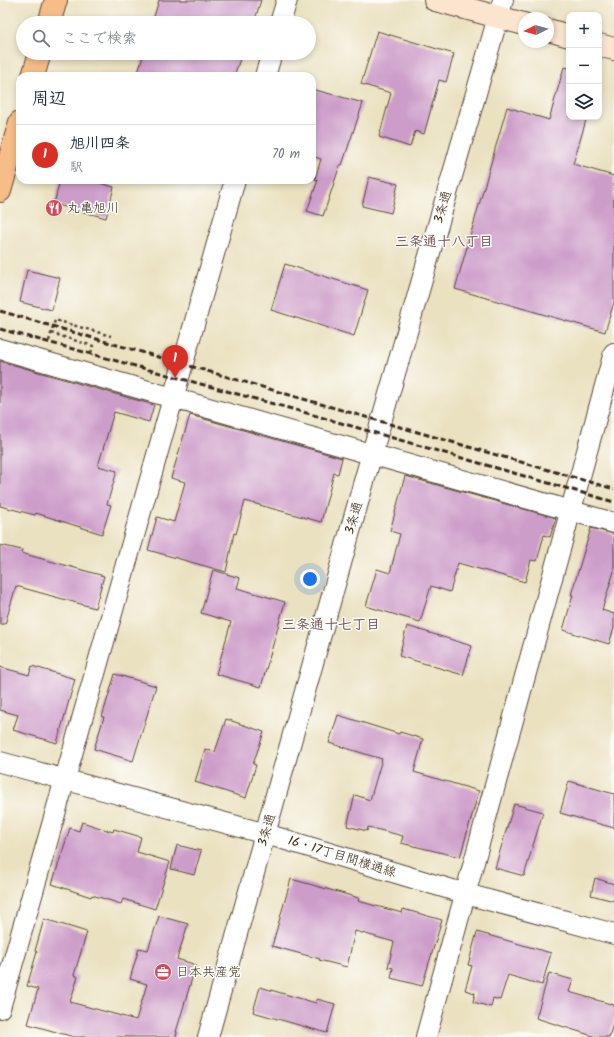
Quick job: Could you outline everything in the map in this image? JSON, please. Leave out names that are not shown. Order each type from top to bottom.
[{"type":"highway","points":[[51,16],[56,0]]},
{"type":"highway","points":[[34,72],[38,60]]},
{"type":"highway","points":[[0,191],[16,136]]},
{"type":"street","points":[[282,16],[287,0]]},
{"type":"street","points":[[435,0],[500,9],[518,20]]},
{"type":"street","name":"3条通","points":[[208,1037],[372,453],[500,9]]},
{"type":"street","points":[[554,32],[566,35]]},
{"type":"street","points":[[602,46],[614,49]]},
{"type":"street","points":[[266,72],[270,60]]},
{"type":"street","points":[[0,1008],[234,184]]},
{"type":"street","points":[[0,349],[372,453],[614,523]]},
{"type":"street","points":[[426,1037],[614,353]]},
{"type":"street","name":"16・17丁目間横通線","points":[[0,762],[266,834],[466,894],[614,934]]},
{"type":"path","points":[[47,345],[55,320],[111,336]]},
{"type":"path","points":[[51,333],[93,346]]},
{"type":"building","points":[[159,0],[261,0],[256,16],[154,16]]},
{"type":"building","points":[[377,31],[454,54],[446,82],[439,80],[424,134],[415,131],[410,147],[379,137],[391,93],[361,84]]},
{"type":"building","points":[[142,60],[240,60],[235,72],[138,72]]},
{"type":"building","points":[[564,67],[566,67],[566,120],[586,120],[573,164],[614,176],[614,302],[605,332],[455,289],[507,107],[549,120]]},
{"type":"building","points":[[316,90],[363,103],[323,216],[307,211],[318,180],[316,179],[316,176],[321,159],[316,157]]},
{"type":"building","points":[[369,177],[398,184],[391,213],[362,206]]},
{"type":"building","points":[[59,184],[103,184],[114,187],[106,218],[54,204]]},
{"type":"building","points":[[285,264],[368,290],[354,336],[271,310]]},
{"type":"building","points":[[27,270],[60,278],[52,310],[20,302]]},
{"type":"building","points":[[0,361],[154,405],[149,422],[114,412],[98,466],[117,471],[107,504],[111,505],[102,534],[36,513],[35,515],[0,506]]},
{"type":"building","points":[[190,415],[342,458],[338,474],[334,473],[321,522],[245,501],[236,534],[234,533],[226,572],[148,550],[157,517],[174,522],[185,482],[171,478]]},
{"type":"building","points":[[405,476],[556,518],[550,537],[544,535],[537,561],[531,560],[525,582],[458,563],[450,592],[431,586],[420,622],[366,606],[377,569],[390,573],[400,534],[390,531]]},
{"type":"building","points":[[591,528],[614,534],[614,571],[602,610],[614,614],[614,628],[609,644],[563,630],[573,595],[571,595]]},
{"type":"building","points":[[0,545],[22,550],[21,553],[104,576],[95,608],[16,586],[5,624],[0,624]]},
{"type":"building","points":[[213,570],[240,578],[237,588],[285,602],[261,687],[216,674],[231,622],[201,613]]},
{"type":"building","points":[[407,626],[472,646],[463,675],[399,656]]},
{"type":"building","points":[[32,666],[75,679],[57,743],[13,730],[18,715],[0,710],[0,667],[29,675]]},
{"type":"building","points":[[115,674],[156,686],[133,761],[94,749]]},
{"type":"building","points":[[338,715],[399,734],[400,732],[423,739],[414,772],[479,791],[460,857],[401,843],[403,836],[368,827],[367,831],[347,826],[355,795],[370,800],[382,759],[329,743]]},
{"type":"building","points":[[226,719],[264,732],[253,764],[256,765],[246,798],[195,782],[205,749],[215,752]]},
{"type":"building","points":[[569,781],[614,794],[614,828],[560,813]]},
{"type":"building","points":[[514,804],[543,812],[524,876],[495,868]]},
{"type":"building","points":[[82,822],[113,832],[114,829],[141,837],[137,852],[170,862],[155,909],[123,899],[121,904],[92,895],[91,897],[52,884],[70,828],[79,831]]},
{"type":"building","points":[[177,845],[201,851],[194,875],[171,869]]},
{"type":"building","points":[[595,878],[614,884],[614,901],[591,895]]},
{"type":"building","points":[[291,879],[359,898],[358,901],[402,913],[403,909],[442,920],[422,986],[391,978],[393,968],[388,967],[394,942],[355,931],[347,967],[272,946]]},
{"type":"building","points":[[159,916],[188,924],[177,959],[196,965],[176,1032],[176,1037],[74,1037],[28,1024],[38,989],[27,986],[37,952],[35,951],[44,919],[87,932],[74,975],[78,977],[70,1002],[136,1020],[147,984],[130,979],[139,948],[148,950]]},
{"type":"building","points":[[477,932],[551,953],[542,985],[508,975],[500,1000],[493,998],[491,1007],[473,1002],[475,993],[465,990],[472,966],[468,965]]},
{"type":"building","points":[[549,973],[573,980],[569,992],[614,1005],[614,1021],[609,1037],[596,1037],[536,1018]]},
{"type":"building","points":[[260,987],[316,1003],[317,999],[335,1004],[327,1033],[253,1012]]},
{"type":"railway","points":[[0,311],[614,489]]},
{"type":"railway","points":[[0,329],[303,412],[614,502]]},
{"type":"place","name":"丸亀旭川","points":[[54,208]]},
{"type":"place","name":"旭川四条","points":[[175,378]]},
{"type":"place","name":"日本共産党","points":[[163,972]]},
{"type":"district","name":"三条通十八丁目","points":[[444,242]]},
{"type":"district","name":"三条通十七丁目","points":[[331,625]]}]
